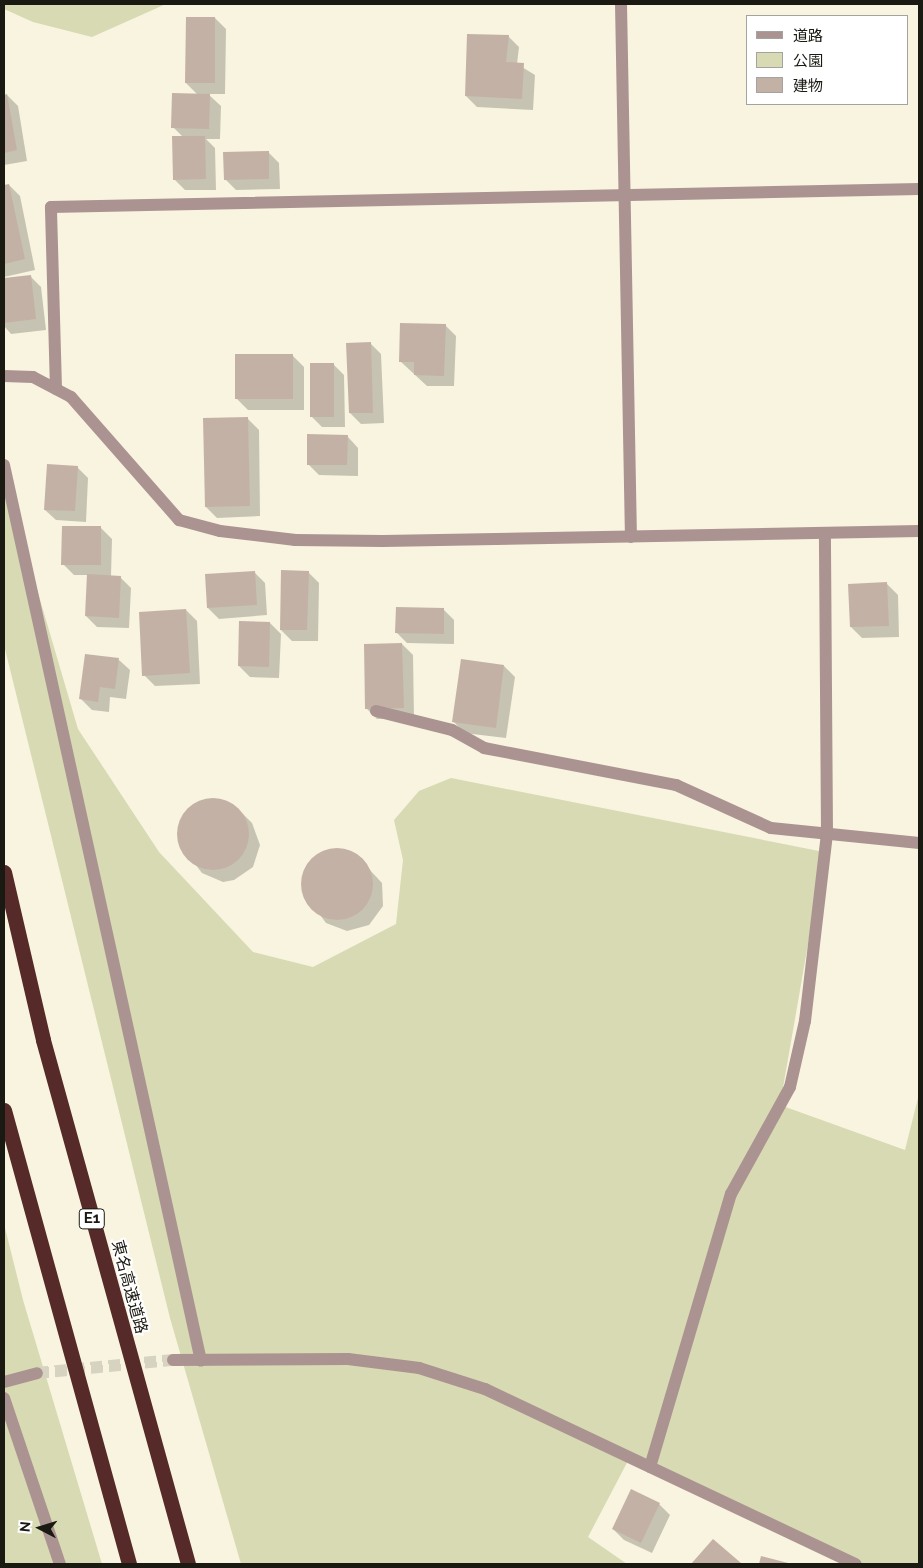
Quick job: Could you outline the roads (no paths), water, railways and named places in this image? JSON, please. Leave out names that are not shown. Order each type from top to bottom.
[{"type":"highway","name":"東名高速道路","points":[[4,872],[43,1040],[188,1564]]},
{"type":"highway","points":[[4,1110],[129,1564]]},
{"type":"street","points":[[620,4],[622,195],[631,537]]},
{"type":"street","points":[[56,389],[51,207],[919,189]]},
{"type":"street","points":[[4,376],[33,377],[71,397],[179,520],[220,531],[295,540],[631,537],[919,531]]},
{"type":"street","points":[[4,465],[201,1361]]},
{"type":"street","points":[[650,1467],[731,1194],[790,1088],[805,1021],[827,834],[825,533]]},
{"type":"street","points":[[376,711],[452,730],[484,748],[676,784],[771,828],[919,843]]},
{"type":"street","points":[[173,1360],[348,1359],[419,1368],[485,1389],[856,1564]]},
{"type":"street","points":[[4,1382],[37,1373]]},
{"type":"street","points":[[4,1398],[60,1564]]},
{"type":"tunnel","points":[[37,1373],[173,1360]]}]
